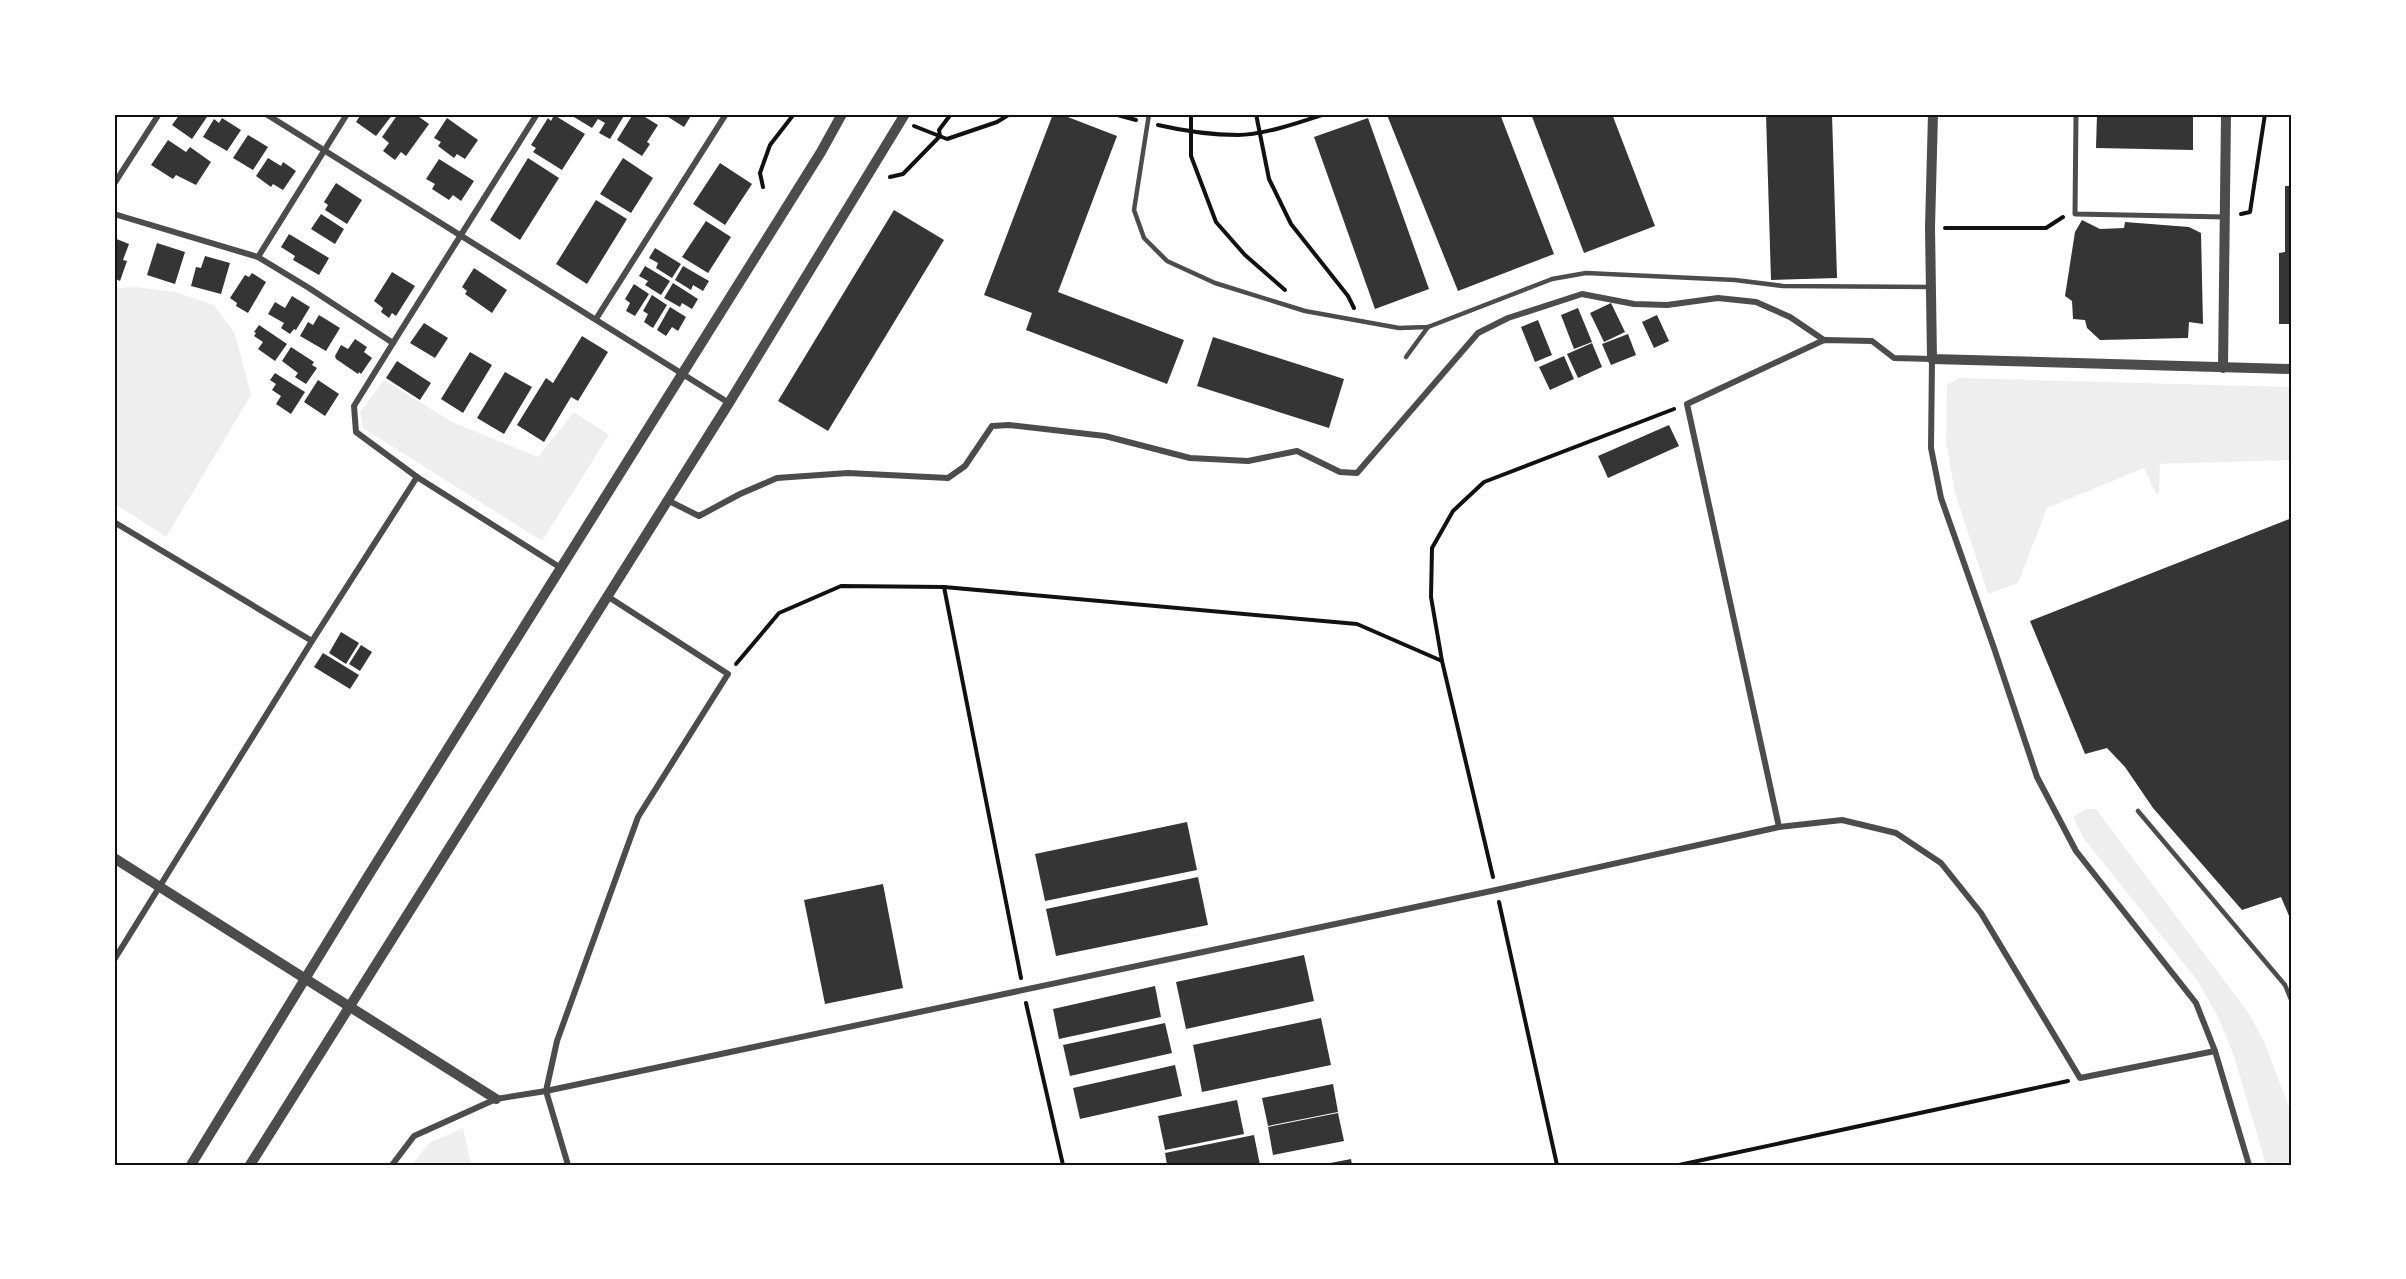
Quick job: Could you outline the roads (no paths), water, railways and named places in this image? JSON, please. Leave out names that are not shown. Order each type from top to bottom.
[{"type":"street","points":[[114,184],[159,114]]},
{"type":"street","points":[[266,114],[729,403]]},
{"type":"street","points":[[258,257],[347,114]]},
{"type":"street","points":[[537,114],[354,406],[356,432],[417,477],[561,568]]},
{"type":"street","points":[[596,319],[726,114]]},
{"type":"street","points":[[191,1165],[842,114]]},
{"type":"street","points":[[250,1165],[729,403],[905,114]]},
{"type":"street","points":[[1933,114],[1930,227],[1931,448],[1941,498],[2037,777],[2076,851],[2196,1003],[2215,1051],[2249,1165]]},
{"type":"street","points":[[2076,114],[2075,214],[2225,217]]},
{"type":"street","points":[[2223,368],[2226,114]]},
{"type":"street","points":[[114,214],[258,257],[393,343]]},
{"type":"street","points":[[667,500],[699,516],[740,494],[777,478],[848,472],[948,478],[965,466],[992,426],[1001,425],[1105,436],[1190,458],[1248,461],[1298,451],[1340,472],[1357,472],[1478,333],[1508,318],[1582,294],[1634,304],[1667,305],[1718,298],[1756,302],[1790,317],[1824,340]]},
{"type":"street","points":[[1779,828],[1687,404],[1824,340],[1872,341],[1894,358],[2292,369]]},
{"type":"street","points":[[114,960],[417,477]]},
{"type":"street","points":[[114,522],[312,641]]},
{"type":"street","points":[[568,1165],[546,1091],[557,1041],[638,817],[728,674],[607,596]]},
{"type":"street","points":[[392,1165],[414,1136],[496,1099],[546,1091],[1496,891],[1779,828],[1842,820],[1896,833],[1941,863],[1981,913],[2080,1078],[2215,1051]]},
{"type":"street","points":[[114,858],[496,1099]]},
{"type":"lane","points":[[1149,114],[1134,210],[1144,238],[1167,261],[1215,283],[1305,311],[1399,328],[1428,327],[1552,279],[1586,273],[1735,280],[1783,286],[1931,287]]},
{"type":"lane","points":[[1406,357],[1428,327]]},
{"type":"lane","points":[[2138,811],[2285,985],[2292,1002]]}]
